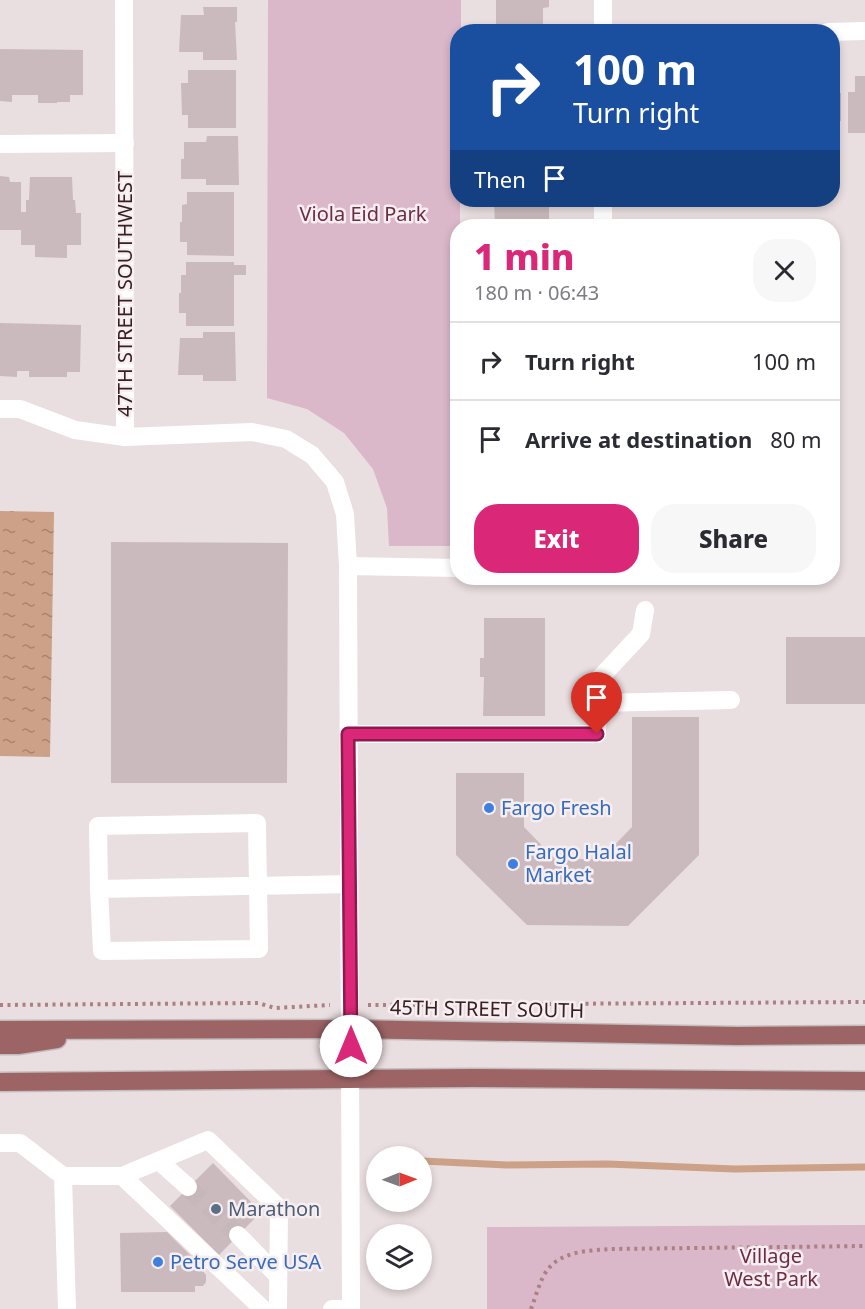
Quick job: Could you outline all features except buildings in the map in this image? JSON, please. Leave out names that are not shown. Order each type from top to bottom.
[{"type":"main road","name":"45TH STREET SOUTH","points":[[0,1030],[350,1029],[736,1036],[865,1035]]},
{"type":"main road","points":[[0,1045],[18,1045],[116,1030]]},
{"type":"main road","points":[[0,1082],[351,1079],[865,1081]]},
{"type":"street","points":[[124,0],[125,142]]},
{"type":"street","points":[[603,0],[603,24]]},
{"type":"street","points":[[840,32],[865,31]]},
{"type":"street","name":"47TH STREET SOUTHWEST","points":[[0,144],[125,142],[125,437],[252,432],[286,439],[312,454],[335,482],[345,514],[348,566],[351,1309]]},
{"type":"street","points":[[0,409],[20,409],[75,430],[125,437]]},
{"type":"street","points":[[348,566],[450,568]]},
{"type":"street","points":[[348,734],[597,734],[598,680],[641,634],[645,610]]},
{"type":"street","points":[[598,703],[731,700]]},
{"type":"street","points":[[257,823],[259,949],[102,951],[99,889],[98,826],[257,823]]},
{"type":"street","points":[[99,889],[349,884]]},
{"type":"street","points":[[0,1143],[20,1143],[63,1176],[122,1176],[208,1140],[279,1208],[278,1309]]},
{"type":"street","points":[[159,1161],[188,1187]]},
{"type":"street","points":[[63,1176],[67,1309]]},
{"type":"street","points":[[122,1176],[263,1309]]},
{"type":"street","points":[[238,1235],[278,1276]]},
{"type":"street","points":[[332,1309],[351,1309]]},
{"type":"path","points":[[391,1005],[865,1002]]},
{"type":"path","points":[[0,1005],[258,1003],[275,1008],[311,1005]]},
{"type":"path","points":[[531,1309],[543,1276],[557,1260],[575,1251],[865,1246]]},
{"type":"green space","name":"Viola Eid Park","points":[[268,0],[461,0],[461,24],[450,24],[450,207],[460,207],[460,219],[450,219],[450,546],[389,546],[387,508],[373,469],[344,433],[307,409],[267,398]]},
{"type":"green space","name":"Village West Park","points":[[865,1225],[865,1309],[487,1309],[487,1227]]},
{"type":"water","points":[[0,511],[54,512],[50,757],[0,756]]},
{"type":"waterway","points":[[432,1161],[507,1165],[607,1164],[735,1169],[865,1167]]},
{"type":"tunnel","points":[[188,1187],[238,1235]]},
{"type":"place","name":"Fargo Fresh","points":[[489,808]]},
{"type":"place","name":"Fargo Halal Market","points":[[513,864]]},
{"type":"place","name":"Marathon","points":[[216,1209]]},
{"type":"place","name":"Petro Serve USA","points":[[158,1262]]},
{"type":"route","points":[[351,1046],[348,734],[597,734]]}]
